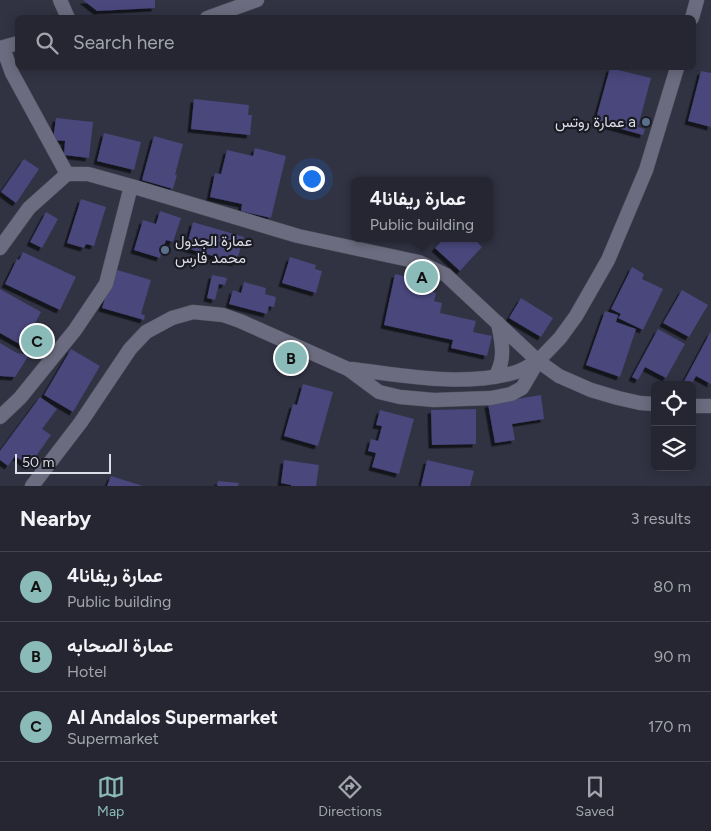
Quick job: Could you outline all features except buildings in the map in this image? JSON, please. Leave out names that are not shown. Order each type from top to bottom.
[{"type":"street","points":[[60,0],[67,15]]},
{"type":"street","points":[[215,15],[257,0]]},
{"type":"street","points":[[693,15],[697,0]]},
{"type":"street","points":[[15,44],[2,48],[12,73],[67,174]]},
{"type":"street","points":[[32,486],[81,422],[130,349],[146,332],[172,318],[193,312],[223,315],[240,321],[348,369],[379,392],[400,398],[434,400],[491,398],[511,394],[522,388],[538,361],[560,338],[576,316],[608,260],[646,170],[676,70]]},
{"type":"street","points":[[0,248],[29,208],[67,174],[88,174],[298,236],[419,262],[446,275],[538,361],[559,376],[591,390],[640,403],[651,404]]},
{"type":"street","points":[[0,416],[20,398],[75,330],[106,284],[131,186]]},
{"type":"street","points":[[494,377],[500,368],[502,359],[498,323]]},
{"type":"street","points":[[348,369],[430,378],[462,379],[494,377],[516,373],[538,361]]},
{"type":"street","points":[[696,406],[711,406]]},
{"type":"place","name":"عمارة روتس a","points":[[646,122]]},
{"type":"place","name":"عمارة الجدول محمد فارس","points":[[165,250]]},
{"type":"place","name":"عمارة ريفانا4","points":[[422,277]]},
{"type":"place","name":"Al Andalos Supermarket","points":[[37,341]]},
{"type":"place","name":"عمارة الصحابه","points":[[291,358]]}]
